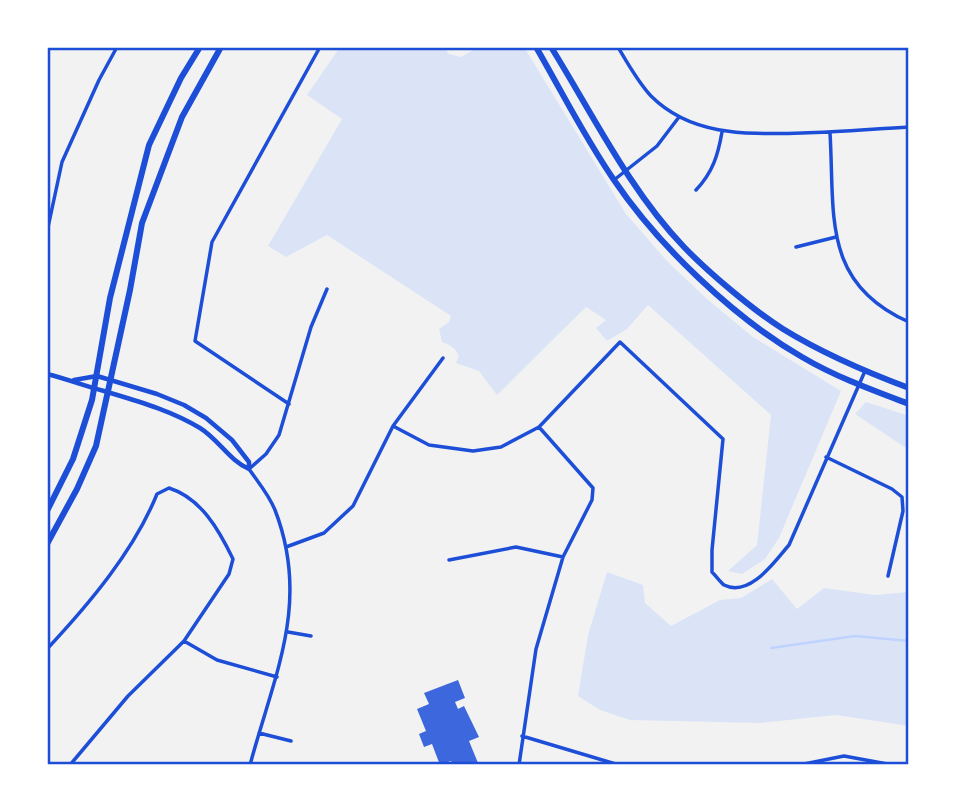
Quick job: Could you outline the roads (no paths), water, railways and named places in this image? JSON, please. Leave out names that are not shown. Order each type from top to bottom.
[{"type":"main road","points":[[47,511],[73,459],[94,388],[110,298],[149,145],[181,78],[200,47]]},
{"type":"main road","points":[[47,544],[78,489],[96,446],[142,223],[182,117],[220,47]]},
{"type":"main road","points":[[536,47],[614,180],[654,234],[707,285],[748,320],[801,357],[858,386],[909,404]]},
{"type":"main road","points":[[551,47],[627,172],[684,247],[783,329],[864,371],[909,388]]},
{"type":"street","points":[[47,232],[62,162],[117,47]]},
{"type":"street","points":[[289,404],[195,341],[212,242],[320,47]]},
{"type":"street","points":[[618,47],[652,97],[679,117],[722,132],[830,132],[909,127]]},
{"type":"street","points":[[614,180],[657,146],[679,117]]},
{"type":"street","points":[[696,190],[709,176],[718,156],[722,132]]},
{"type":"street","points":[[830,132],[836,237],[845,267],[856,285],[872,301],[890,314],[909,322]]},
{"type":"street","points":[[796,247],[836,237]]},
{"type":"street","points":[[249,468],[266,454],[279,435],[310,327],[327,289]]},
{"type":"street","points":[[393,426],[429,445],[473,451],[501,447],[539,427],[620,342],[723,439],[712,572],[723,584],[737,587],[749,584],[773,565],[789,545],[864,371]]},
{"type":"street","points":[[286,547],[324,533],[353,506],[393,426],[443,358]]},
{"type":"street","points":[[47,374],[139,401],[190,423],[220,444],[241,465],[249,468]]},
{"type":"street","points":[[74,380],[97,376],[111,379],[184,405],[206,418],[232,440],[249,461],[249,468],[274,508],[286,547],[291,602],[288,632],[277,677],[250,765]]},
{"type":"street","points":[[519,765],[536,649],[563,557],[592,500],[593,488],[539,427]]},
{"type":"street","points":[[826,457],[892,489],[902,497],[903,511],[888,576]]},
{"type":"street","points":[[47,649],[105,582],[150,512],[157,494],[169,488],[182,492],[210,517],[233,559],[229,574],[184,641],[128,696],[70,765]]},
{"type":"street","points":[[449,561],[516,547],[563,557]]},
{"type":"street","points":[[288,632],[312,636]]},
{"type":"street","points":[[184,641],[217,660],[277,677]]},
{"type":"street","points":[[258,733],[291,741]]},
{"type":"street","points":[[522,736],[619,765]]},
{"type":"street","points":[[799,765],[844,756],[892,765]]},
{"type":"waterway","points":[[771,648],[855,636],[909,641]]}]
